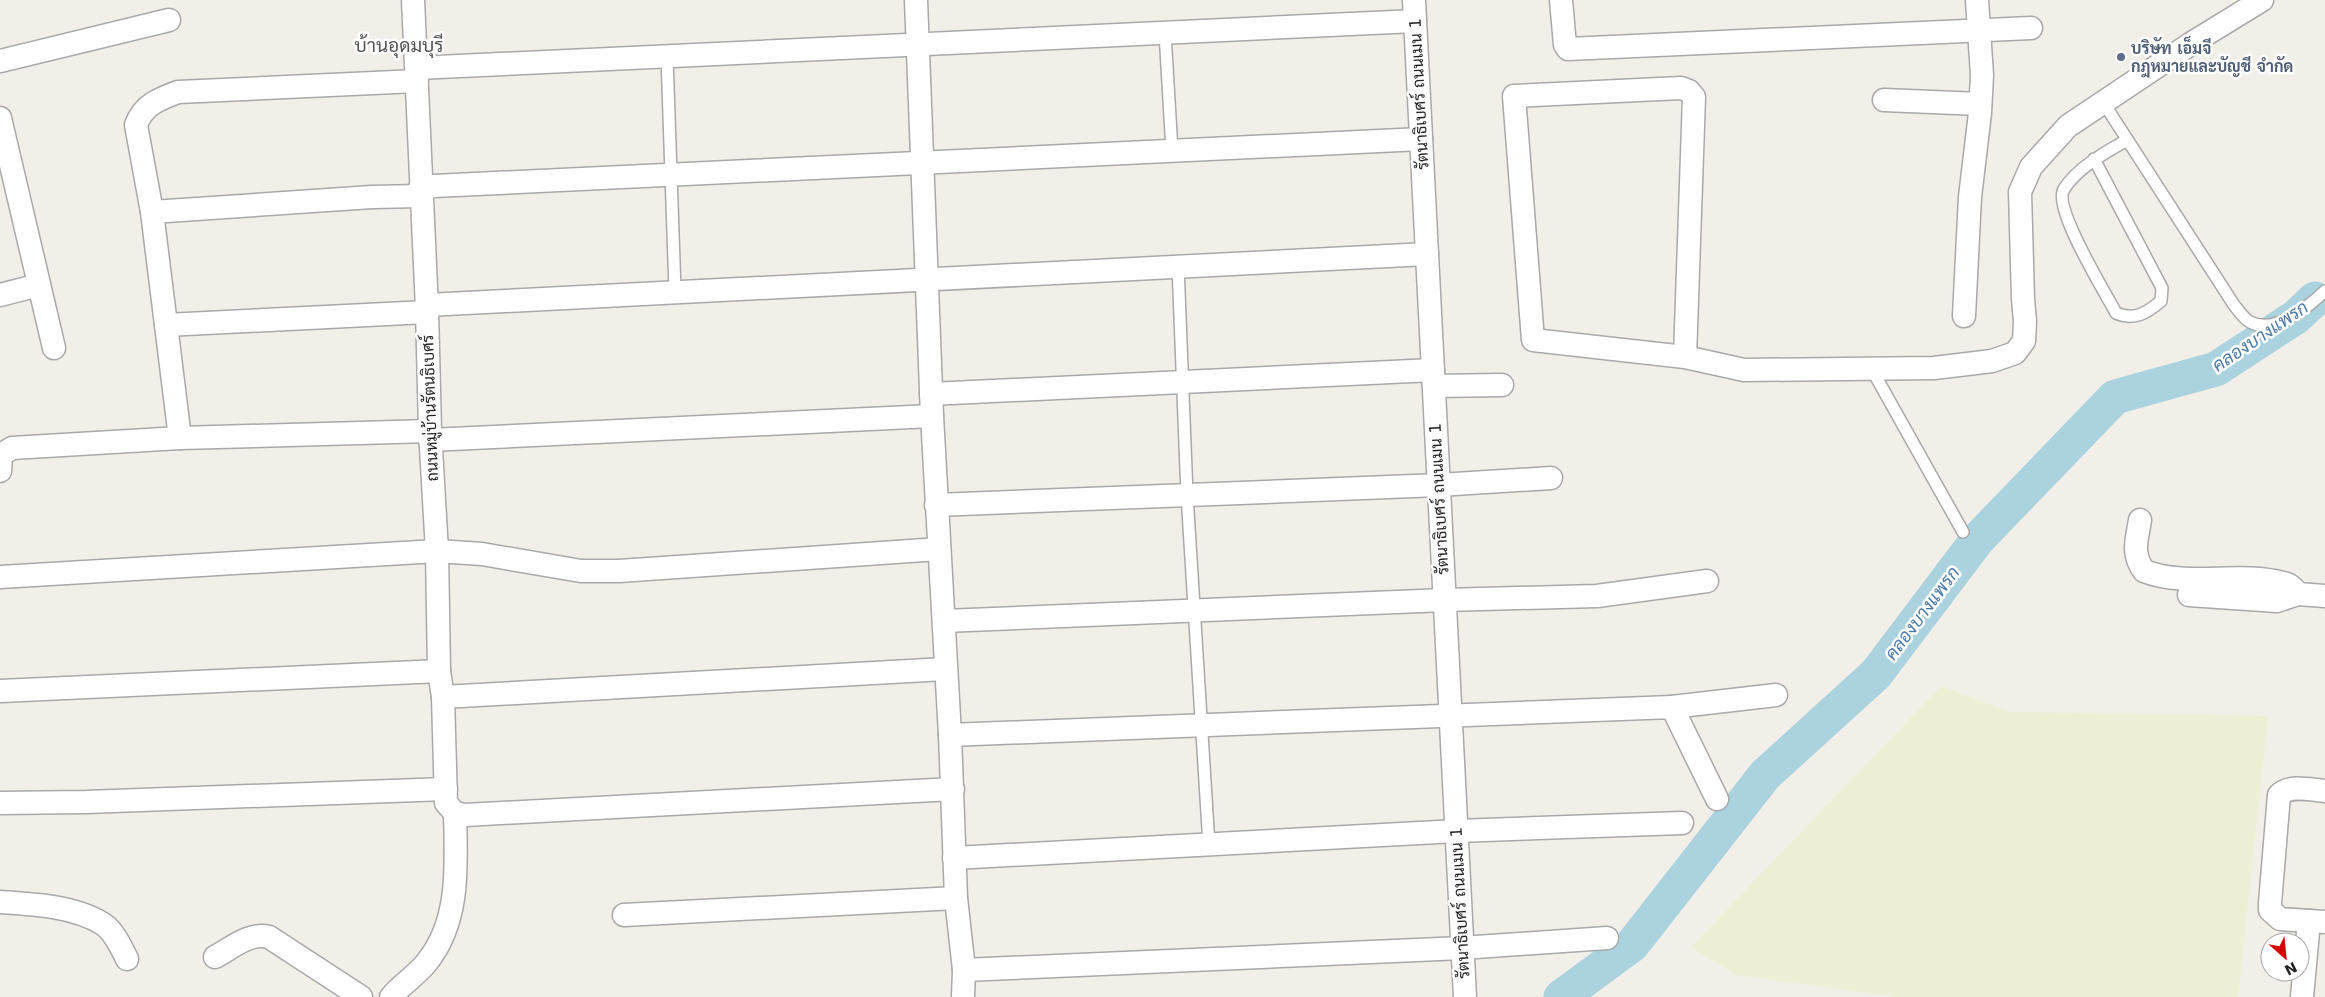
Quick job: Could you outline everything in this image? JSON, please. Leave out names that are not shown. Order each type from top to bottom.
[{"type":"street","name":"ถนนหมู่บ้านรัตนธิเบศร์","points":[[391,997],[426,963],[438,945],[448,923],[457,874],[454,813],[446,803],[443,697],[438,671],[437,551],[430,435],[427,308],[413,0]]},
{"type":"street","points":[[916,0],[936,505],[953,789],[956,898],[964,970],[963,997]]},
{"type":"street","points":[[1561,0],[1565,46],[1568,49],[2032,28]]},
{"type":"street","points":[[1964,316],[1970,197],[1982,75],[1977,0]]},
{"type":"street","points":[[1685,357],[1694,97],[1689,91],[1681,88],[1514,96],[1533,340],[1685,357],[1744,370],[1944,366],[1992,361],[2015,353],[2024,342],[2025,321],[2020,192],[2031,167],[2068,126],[2192,43],[2262,0]]},
{"type":"street","points":[[180,438],[152,212],[136,125],[139,116],[146,107],[178,92],[667,57],[1165,34],[1415,11]]},
{"type":"street","name":"รัตนาธิเบศร์ ถนนเมน 1","points":[[1415,11],[1465,997]]},
{"type":"street","points":[[0,61],[169,20]]},
{"type":"street","points":[[1884,100],[1980,104]]},
{"type":"street","points":[[0,118],[6,172],[39,286],[54,348]]},
{"type":"street","points":[[152,212],[670,174],[1421,139]]},
{"type":"street","points":[[166,325],[675,291],[1427,254]]},
{"type":"street","points":[[0,295],[39,286]]},
{"type":"street","points":[[931,394],[1183,382],[1433,378],[1502,385]]},
{"type":"street","points":[[0,471],[1,456],[12,448],[180,438],[430,435],[932,416]]},
{"type":"street","points":[[936,505],[1439,485],[1551,478]]},
{"type":"street","points":[[2140,520],[2136,552],[2137,561],[2144,571],[2174,579],[2267,580],[2292,586],[2298,594]]},
{"type":"street","points":[[0,576],[437,551],[482,554],[581,571],[619,571],[939,549]]},
{"type":"street","points":[[944,620],[1445,600],[1597,596],[1707,581]]},
{"type":"street","points":[[2189,595],[2277,601],[2298,594],[2325,596]]},
{"type":"street","points":[[443,697],[945,669]]},
{"type":"street","points":[[0,691],[438,671]]},
{"type":"street","points":[[950,735],[1672,707],[1776,695]]},
{"type":"street","points":[[1672,707],[1716,799]]},
{"type":"street","points":[[2302,997],[2317,922],[2280,919],[2270,910],[2279,795],[2284,790],[2293,788],[2325,791]]},
{"type":"street","points":[[0,803],[86,802],[446,789]]},
{"type":"street","points":[[454,813],[465,815],[953,789]]},
{"type":"street","points":[[954,858],[1456,831],[1682,823]]},
{"type":"street","points":[[624,915],[956,898]]},
{"type":"street","points":[[0,902],[36,904],[86,916],[104,924],[116,938],[127,959]]},
{"type":"street","points":[[215,957],[249,938],[258,935],[269,937],[361,997]]},
{"type":"street","points":[[964,970],[1462,948],[1606,938]]},
{"type":"lane","points":[[1165,34],[1172,151]]},
{"type":"lane","points":[[667,57],[675,291]]},
{"type":"lane","points":[[2103,102],[2234,305],[2248,321],[2258,326],[2285,321],[2307,308],[2325,291]]},
{"type":"lane","points":[[2094,160],[2162,288],[2161,301],[2150,311],[2134,318],[2124,317],[2116,313],[2066,219],[2061,200],[2063,189],[2094,160],[2127,140]]},
{"type":"lane","points":[[1178,266],[1193,610],[1209,845]]},
{"type":"lane","points":[[1871,368],[1963,532]]},
{"type":"green space","points":[[1941,686],[2010,712],[2268,716],[2238,997],[1899,997],[1736,975],[1691,947]]},
{"type":"waterway","name":"คลองบางแพรก","points":[[1561,997],[1632,945],[1765,775],[1876,674],[1978,539],[2115,397],[2216,369],[2296,317],[2315,299]]},
{"type":"place","name":"บริษัท เอ็มจี กฎหมายและบัญชี จำกัด","points":[[2121,57]]},
{"type":"district","name":"บ้านอุดมบุรี","points":[[399,45]]}]
